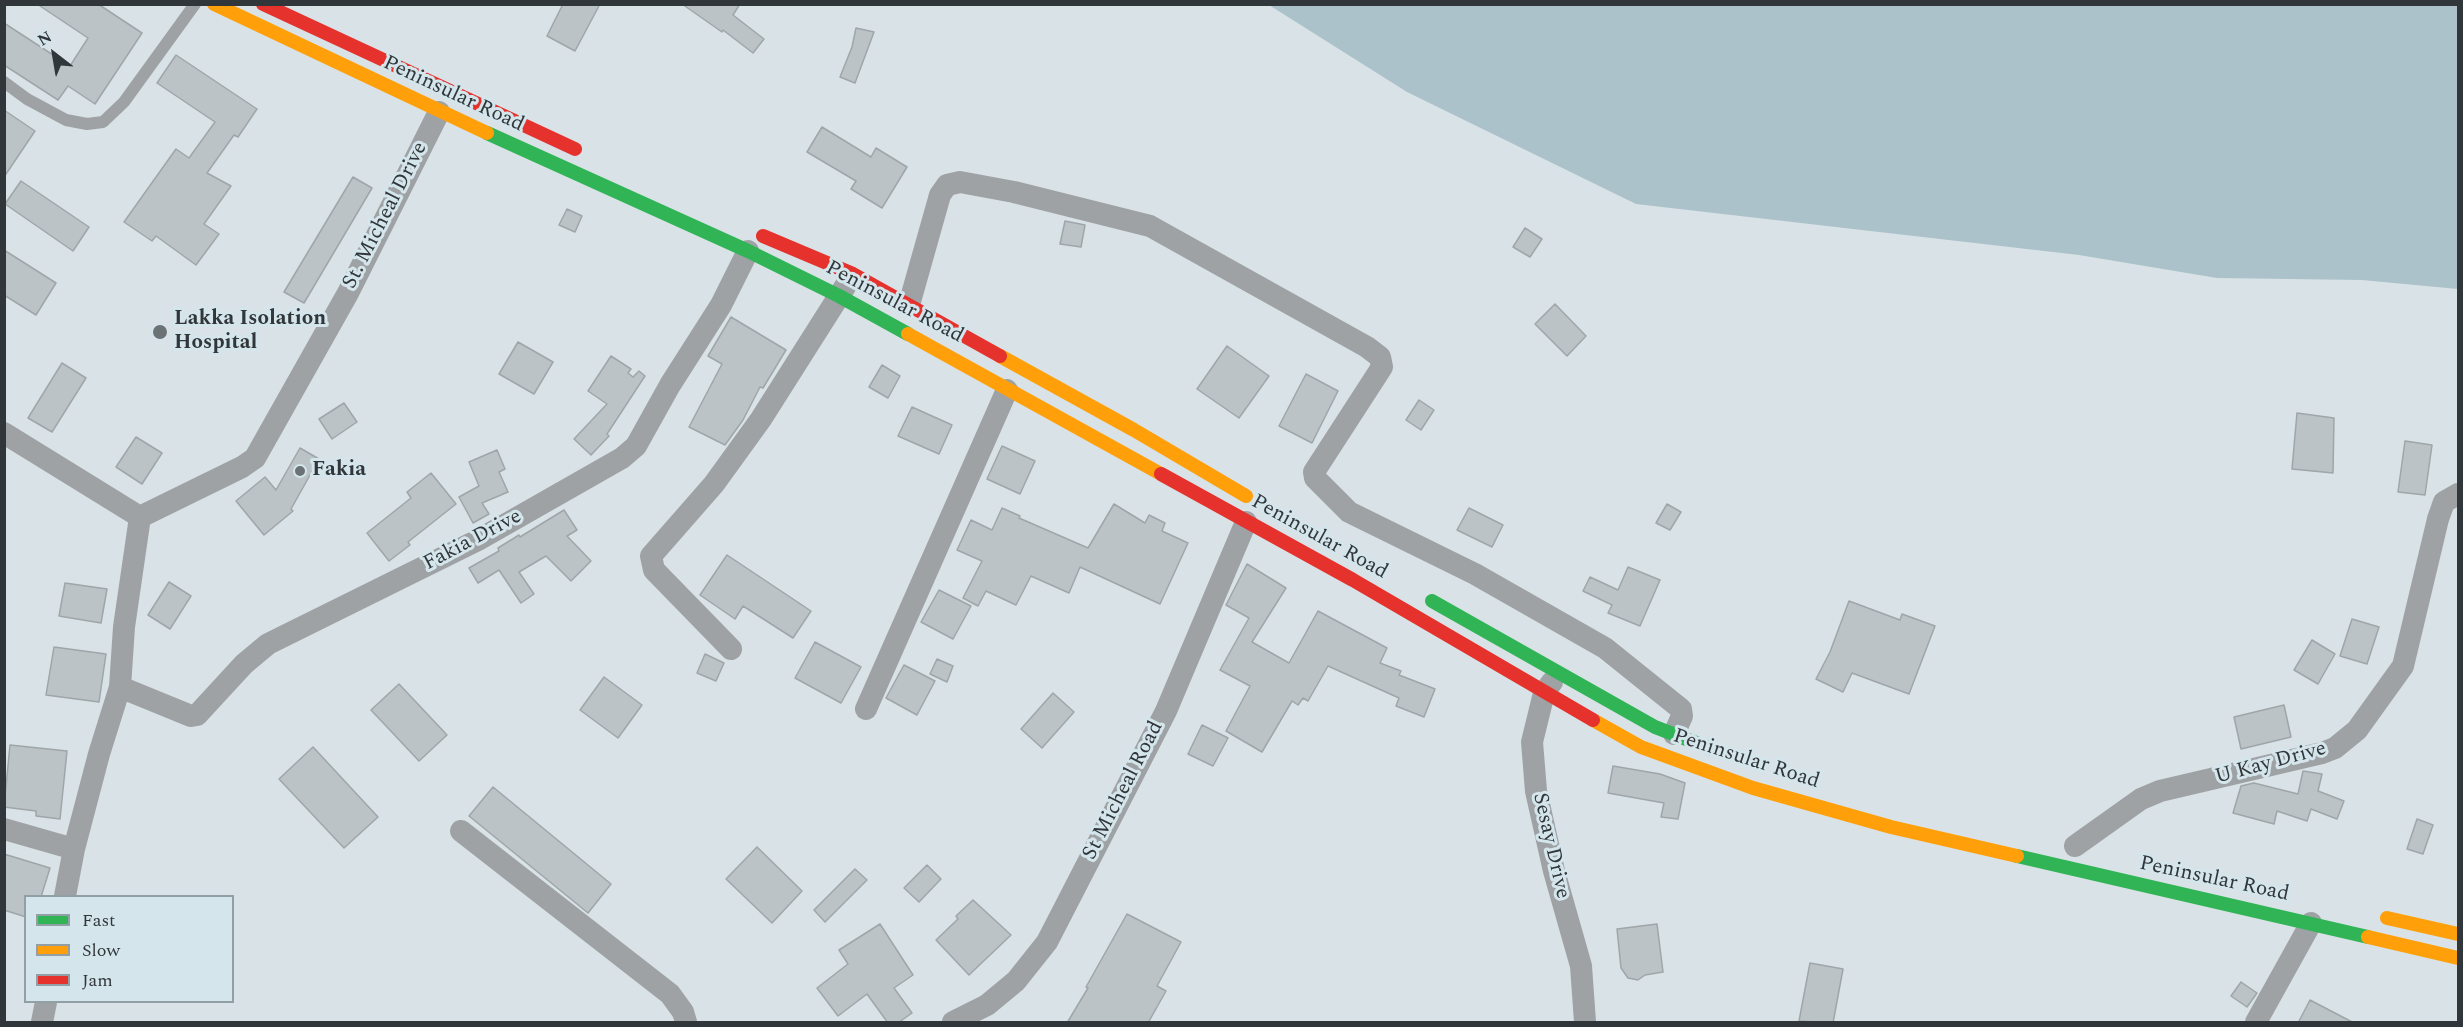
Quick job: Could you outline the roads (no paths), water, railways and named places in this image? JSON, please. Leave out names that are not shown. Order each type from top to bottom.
[{"type":"main road","name":"Peninsular Road","points":[[214,4],[439,112],[751,242],[853,274],[1134,430],[1261,505]]},
{"type":"main road","name":"Peninsular Road","points":[[263,4],[589,156]]},
{"type":"main road","name":"Peninsular Road","points":[[751,242],[839,296],[1353,580],[1544,693],[1641,747],[1753,788],[1902,829],[2458,958]]},
{"type":"main road","name":"Peninsular Road","points":[[1422,595],[1557,674],[1655,727],[1725,754]]},
{"type":"main road","points":[[2070,845],[2097,851]]},
{"type":"main road","points":[[2378,916],[2458,934]]},
{"type":"street","name":"St. Micheal Drive","points":[[140,517],[242,467],[255,458],[348,293],[439,112]]},
{"type":"street","points":[[909,305],[940,195],[947,185],[960,182],[1014,192],[1150,226],[1367,347],[1380,357],[1382,367],[1314,472],[1315,478],[1349,512],[1475,574],[1605,648],[1681,709],[1682,716],[1674,734]]},
{"type":"street","name":"Fakia Drive","points":[[120,687],[191,716],[197,715],[244,664],[268,644],[478,540],[622,458],[636,446],[670,385],[721,305],[751,242]]},
{"type":"street","points":[[730,649],[654,570],[651,556],[714,484],[748,438],[800,362],[853,274]]},
{"type":"street","points":[[866,709],[1007,390]]},
{"type":"street","points":[[4,433],[140,517],[124,627],[120,687],[99,754],[74,849],[65,895]]},
{"type":"street","name":"U Kay Drive","points":[[2070,845],[2141,800],[2160,791],[2322,753],[2335,748],[2357,730],[2403,666],[2438,519],[2444,502],[2458,494]]},
{"type":"street","name":"St Micheal Road","points":[[953,1023],[987,1005],[1016,981],[1047,942],[1166,711],[1246,522]]},
{"type":"street","name":"Sesay Drive","points":[[1557,674],[1544,693],[1532,742],[1536,791],[1554,871],[1581,966],[1585,1023]]},
{"type":"street","points":[[4,829],[74,849]]},
{"type":"street","points":[[461,831],[670,994],[683,1012],[686,1023]]},
{"type":"street","points":[[2256,1023],[2311,923]]},
{"type":"street","points":[[42,1023],[46,1003]]},
{"type":"lane","points":[[4,82],[27,99],[66,120],[87,124],[103,122],[124,102],[195,4]]},
{"type":"place","name":"Lakka Isolation Hospital","points":[[160,332]]},
{"type":"place","name":"Fakia","points":[[300,471]]}]
